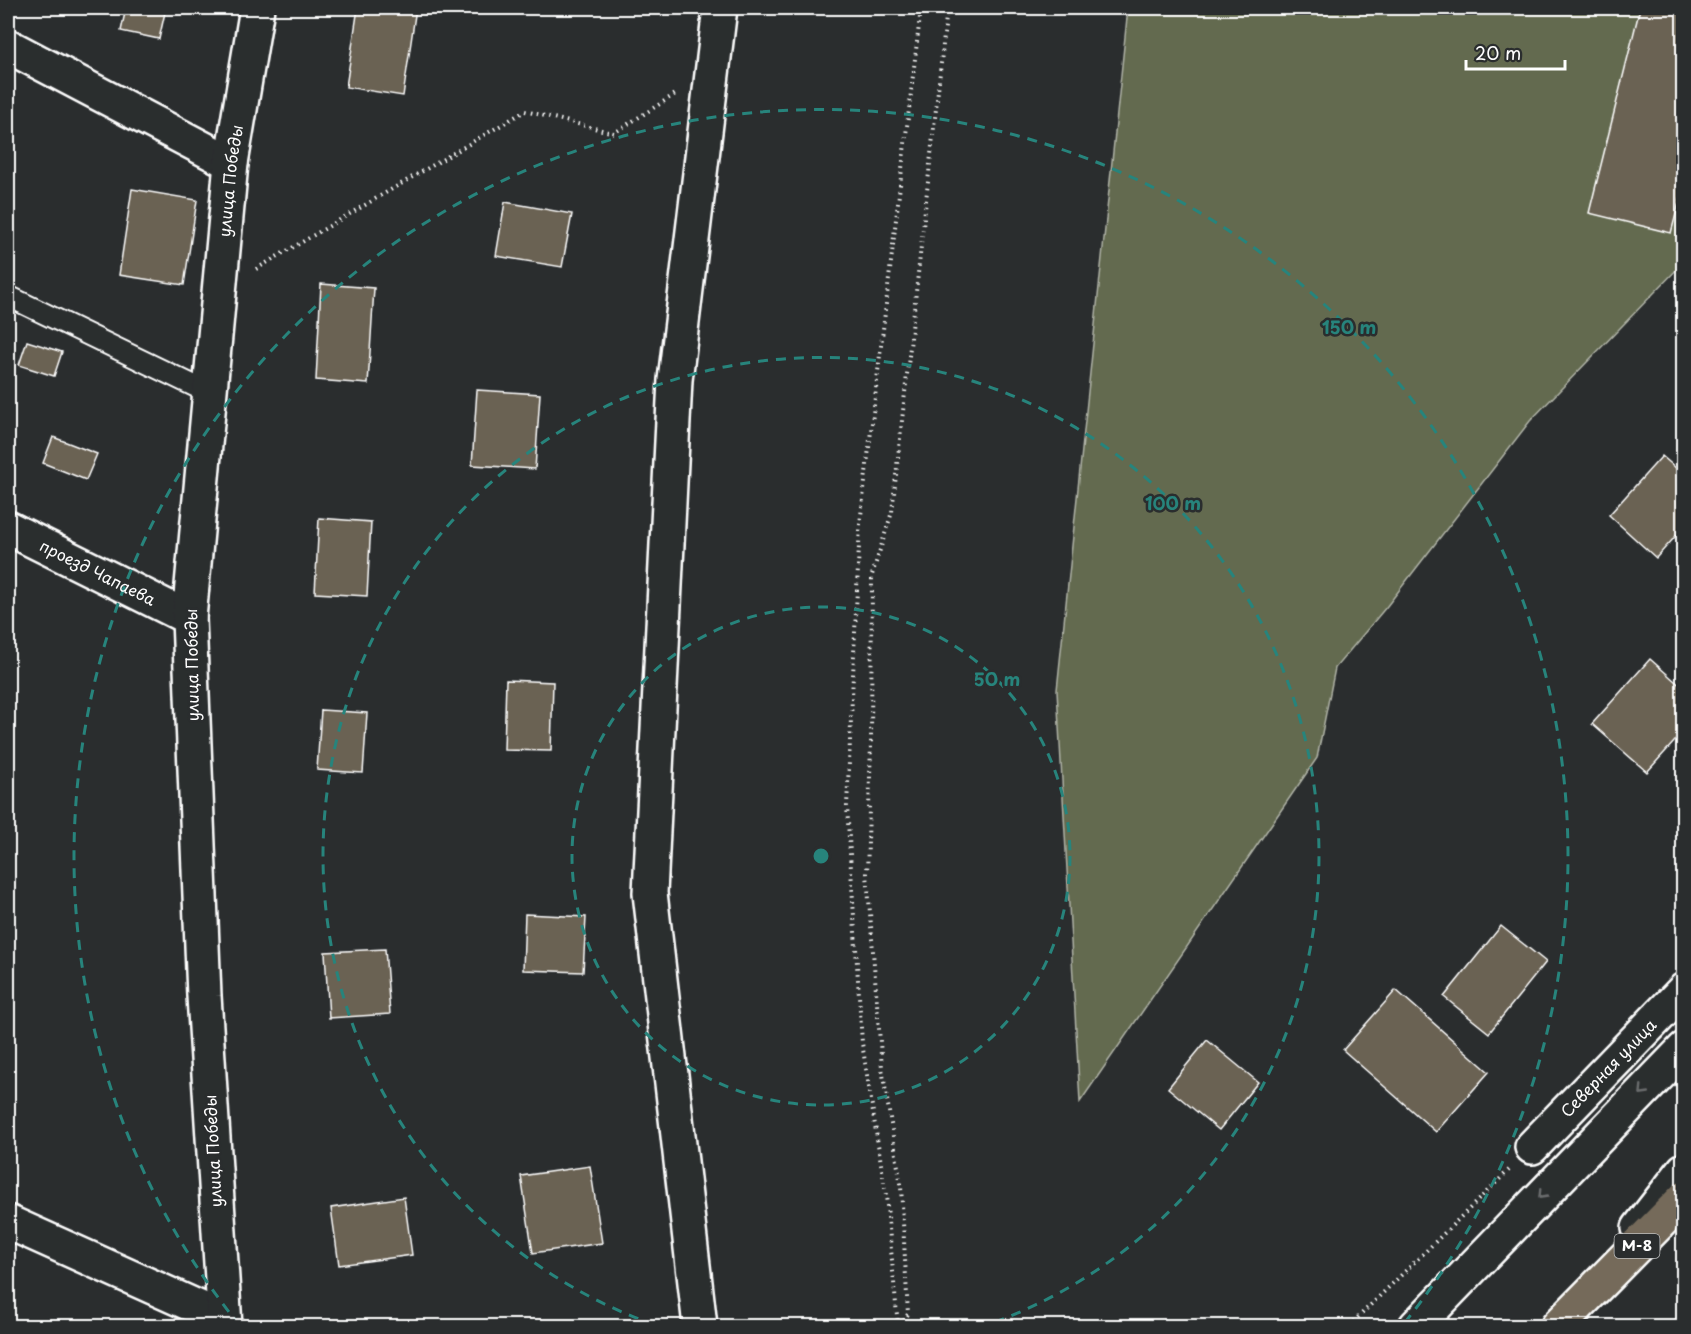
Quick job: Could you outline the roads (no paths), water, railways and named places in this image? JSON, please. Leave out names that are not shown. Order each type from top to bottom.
[{"type":"highway","name":"М-8","points":[[1558,1326],[1683,1198]]},
{"type":"street","name":"улица Победы","points":[[224,1323],[204,996],[189,618],[231,163],[257,8]]},
{"type":"street","points":[[700,1326],[650,893],[675,380],[720,8]]},
{"type":"street","points":[[8,46],[231,163]]},
{"type":"street","name":"проезд Чапаева","points":[[8,528],[189,618]]},
{"type":"street","name":"Северная улица","points":[[1532,1148],[1683,990]]},
{"type":"street","points":[[1416,1326],[1683,1049]]},
{"type":"street","points":[[1590,1294],[1683,1170]]},
{"type":"street","points":[[8,1222],[224,1323]]},
{"type":"lane","points":[[8,296],[209,393]]}]
